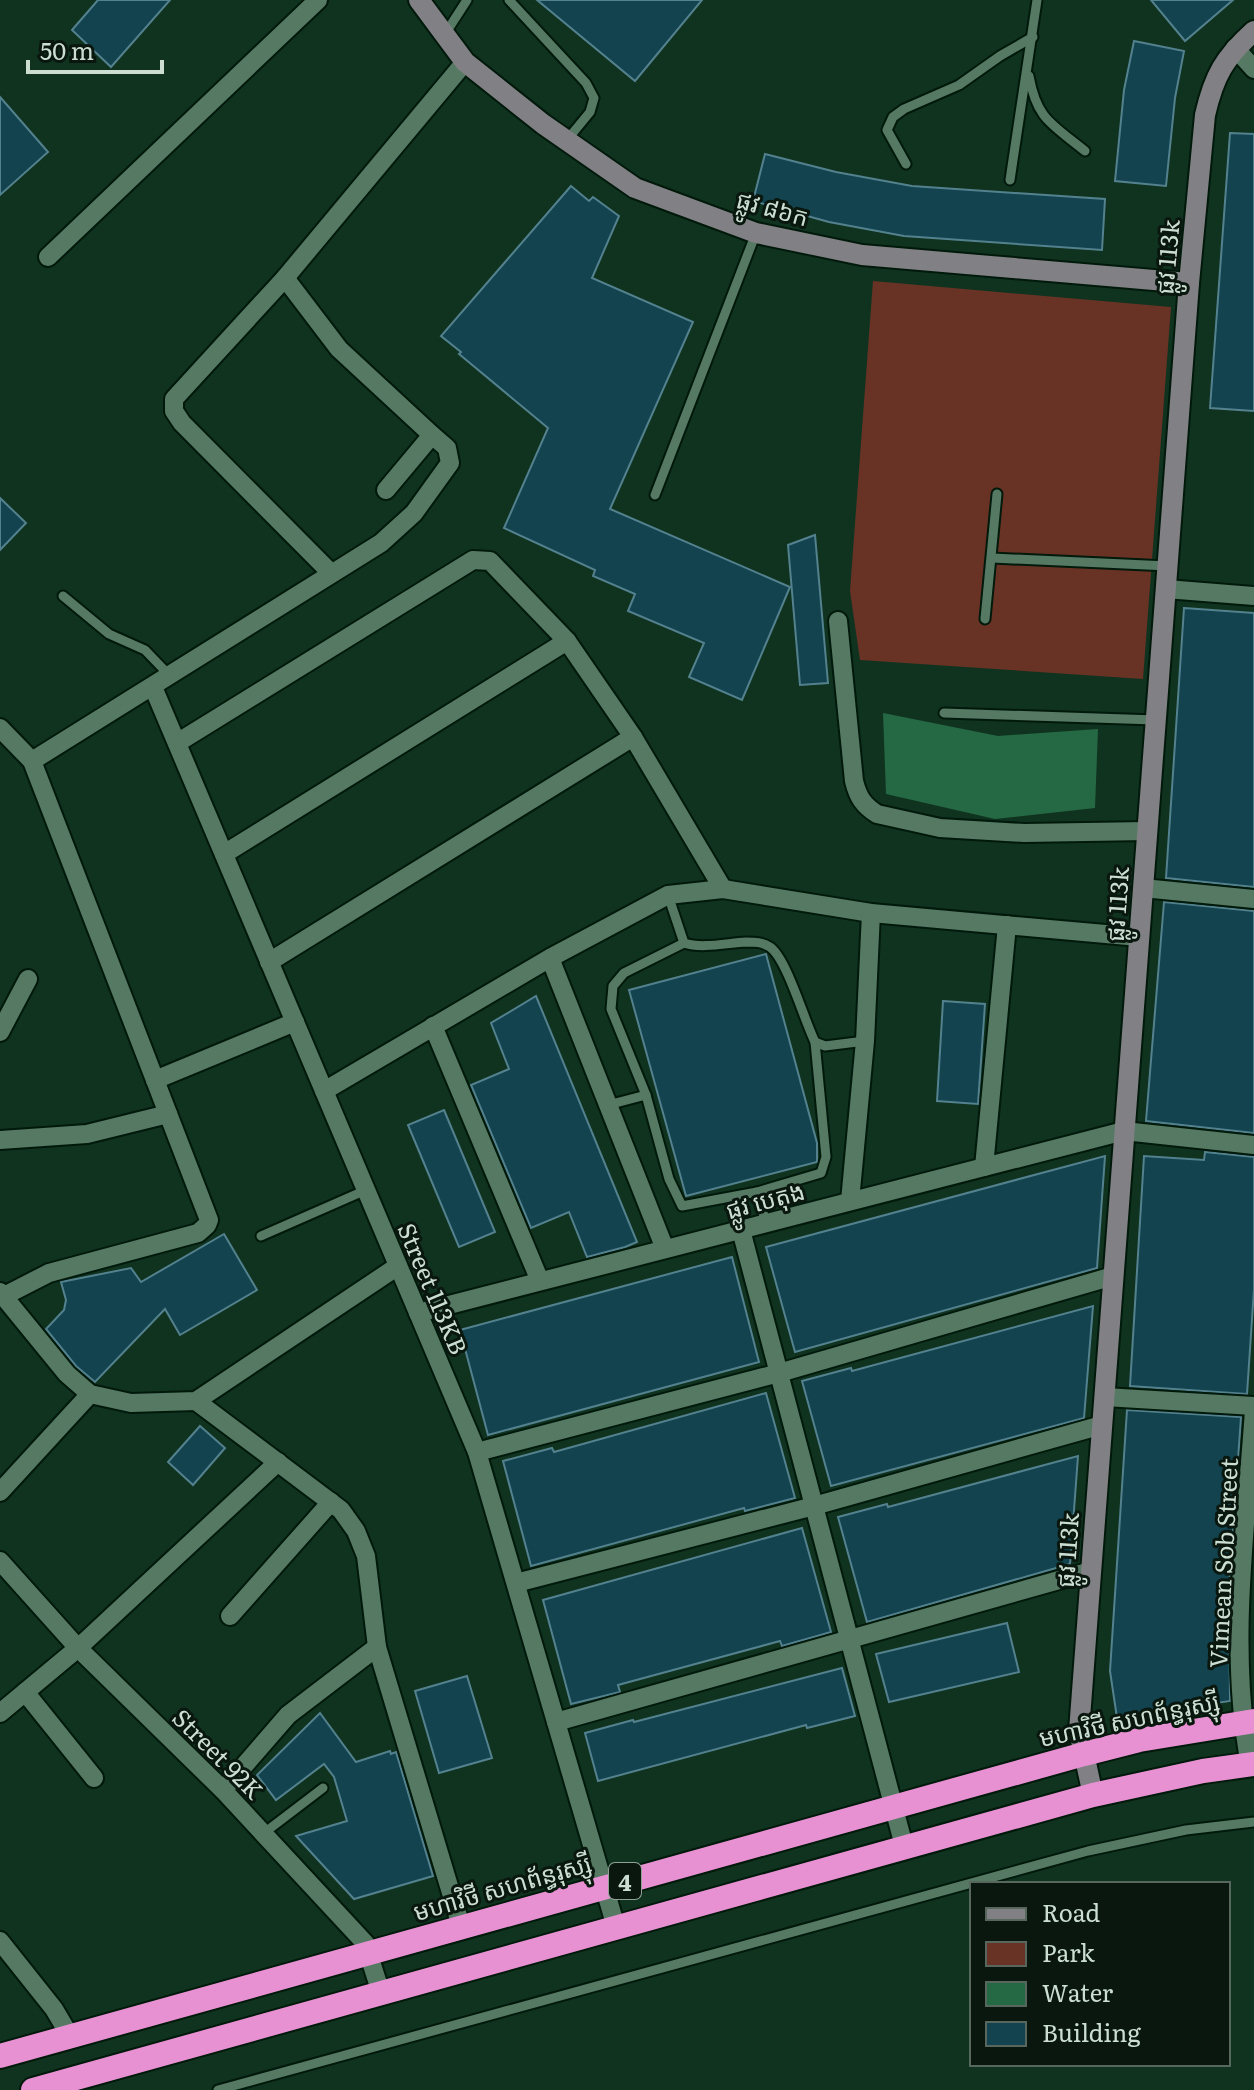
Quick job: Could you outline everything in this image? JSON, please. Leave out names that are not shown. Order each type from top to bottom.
[{"type":"highway","name":"មហាវិថី សហព័ន្ធរុស្ស៊ី","points":[[0,2056],[1084,1754],[1139,1740],[1248,1722]]},
{"type":"highway","name":"4","points":[[33,2090],[1093,1795],[1203,1771],[1252,1765]]},
{"type":"street","points":[[48,257],[318,0]]},
{"type":"street","name":"ផ្លូវ ៨៦ក","points":[[419,0],[465,62],[635,188],[756,233],[862,255],[1189,283]]},
{"type":"street","name":"ផ្លូវ 113k","points":[[1093,1795],[1079,1731],[1189,283],[1205,115],[1216,75],[1235,48],[1254,31]]},
{"type":"street","points":[[1235,48],[1254,69]]},
{"type":"street","points":[[331,573],[182,423],[174,411],[174,399],[285,278],[465,62]]},
{"type":"street","points":[[32,761],[381,543],[414,513],[450,463],[447,448],[339,349],[285,278]]},
{"type":"street","points":[[386,490],[432,435]]},
{"type":"street","points":[[177,743],[473,560],[490,561],[567,641],[633,737],[723,889]]},
{"type":"street","points":[[1166,589],[1254,596]]},
{"type":"street","points":[[838,621],[854,781],[858,796],[869,809],[877,814],[940,828],[1024,833],[1147,831]]},
{"type":"street","points":[[224,854],[567,641]]},
{"type":"street","name":"Street 113KB","points":[[153,687],[477,1452],[616,1927]]},
{"type":"street","points":[[0,728],[32,761],[209,1220],[198,1233],[49,1273],[2,1294],[24,1325],[67,1374],[90,1394],[131,1403],[196,1401],[398,1266]]},
{"type":"street","points":[[269,962],[633,737]]},
{"type":"street","points":[[1143,888],[1254,899]]},
{"type":"street","points":[[324,1091],[550,958],[668,895],[723,889],[871,913],[1139,937]]},
{"type":"street","points":[[850,1201],[865,1041],[871,913]]},
{"type":"street","points":[[984,1167],[1007,925]]},
{"type":"street","points":[[550,958],[665,1249]]},
{"type":"street","points":[[0,1032],[28,979]]},
{"type":"street","points":[[155,1080],[295,1022]]},
{"type":"street","points":[[433,1026],[540,1281]]},
{"type":"street","points":[[0,1140],[87,1134],[168,1114]]},
{"type":"street","points":[[1124,1131],[1254,1145]]},
{"type":"street","name":"ផ្លូវ បេតុង","points":[[418,1313],[1124,1131]]},
{"type":"street","points":[[741,1230],[904,1846]]},
{"type":"street","points":[[477,1452],[779,1373],[1113,1276]]},
{"type":"street","points":[[0,1492],[90,1394]]},
{"type":"street","points":[[1105,1397],[1254,1408]]},
{"type":"street","points":[[196,1401],[341,1510],[356,1531],[366,1556],[377,1647],[461,1926]]},
{"type":"street","name":"Vimean Sob Street","points":[[1252,1765],[1238,1639],[1254,1408]]},
{"type":"street","points":[[516,1583],[814,1506],[1102,1425]]},
{"type":"street","points":[[0,1713],[78,1648],[278,1462]]},
{"type":"street","points":[[230,1616],[331,1502]]},
{"type":"street","name":"Street 92K","points":[[0,1561],[78,1648],[223,1790],[365,1943],[381,1993]]},
{"type":"street","points":[[556,1722],[1091,1571]]},
{"type":"street","points":[[223,1790],[288,1715],[377,1647]]},
{"type":"street","points":[[25,1692],[94,1778]]},
{"type":"street","points":[[0,1941],[54,2009],[70,2036]]},
{"type":"lane","points":[[445,34],[467,0]]},
{"type":"lane","points":[[509,0],[586,83],[594,98],[590,112],[567,140]]},
{"type":"lane","points":[[1010,180],[1037,0]]},
{"type":"lane","points":[[906,164],[887,130],[893,117],[959,85],[1033,37]]},
{"type":"lane","points":[[1027,68],[1033,100],[1045,119],[1085,151]]},
{"type":"lane","points":[[655,495],[756,233]]},
{"type":"lane","points":[[985,619],[997,494]]},
{"type":"lane","points":[[992,558],[1168,566]]},
{"type":"lane","points":[[63,596],[109,634],[145,650],[170,676]]},
{"type":"lane","points":[[944,713],[1156,720]]},
{"type":"lane","points":[[668,895],[684,943]]},
{"type":"lane","points":[[758,942],[770,947],[780,958],[815,1042],[826,1157],[824,1168],[816,1175],[757,1192],[682,1206],[669,1179],[646,1095],[611,1009],[613,986],[624,973],[684,943],[694,947],[758,942]]},
{"type":"lane","points":[[815,1042],[825,1046],[865,1041]]},
{"type":"lane","points":[[608,1105],[646,1095]]},
{"type":"lane","points":[[261,1236],[366,1190]]},
{"type":"lane","points":[[757,1192],[766,1223]]},
{"type":"lane","points":[[264,1833],[323,1788]]},
{"type":"lane","points":[[975,1882],[1088,1851],[1186,1830],[1254,1822]]},
{"type":"lane","points":[[218,2090],[970,1883]]},
{"type":"green space","points":[[873,281],[1171,307],[1143,679],[860,660],[850,591]]},
{"type":"water","points":[[883,713],[998,736],[1098,729],[1095,808],[995,819],[886,794]]},
{"type":"building","points":[[98,0],[170,0],[111,67],[72,30]]},
{"type":"building","points":[[537,0],[702,0],[635,81]]},
{"type":"building","points":[[1151,0],[1233,0],[1185,41]]},
{"type":"building","points":[[1134,41],[1184,51],[1175,98],[1166,186],[1115,181],[1124,90]]},
{"type":"building","points":[[0,97],[48,152],[0,195]]},
{"type":"building","points":[[1230,133],[1254,134],[1254,411],[1210,408]]},
{"type":"building","points":[[765,154],[836,172],[912,186],[1105,199],[1102,250],[904,236],[829,222],[753,201]]},
{"type":"building","points":[[571,186],[589,201],[593,197],[619,216],[592,278],[693,322],[610,509],[790,587],[742,700],[689,677],[704,643],[628,611],[635,594],[593,576],[595,570],[504,528],[548,428],[441,336]]},
{"type":"building","points":[[0,498],[26,523],[0,550]]},
{"type":"building","points":[[815,535],[828,683],[800,685],[788,545]]},
{"type":"building","points":[[1184,608],[1254,613],[1254,887],[1166,878]]},
{"type":"building","points":[[1164,902],[1254,911],[1254,1133],[1146,1121]]},
{"type":"building","points":[[766,954],[817,1143],[817,1162],[686,1196],[629,990]]},
{"type":"building","points":[[536,996],[637,1242],[625,1247],[587,1257],[569,1212],[531,1228],[471,1085],[509,1069],[491,1023]]},
{"type":"building","points":[[943,1001],[985,1004],[978,1104],[937,1101]]},
{"type":"building","points":[[444,1110],[495,1232],[459,1247],[408,1125]]},
{"type":"building","points":[[1205,1152],[1254,1157],[1254,1289],[1247,1394],[1130,1386],[1144,1156],[1204,1160]]},
{"type":"building","points":[[1105,1156],[1097,1268],[795,1352],[766,1247]]},
{"type":"building","points":[[224,1234],[257,1290],[180,1335],[165,1309],[95,1382],[76,1366],[46,1329],[64,1310],[66,1300],[61,1282],[131,1268],[141,1282]]},
{"type":"building","points":[[732,1257],[759,1362],[488,1435],[460,1330]]},
{"type":"building","points":[[1093,1306],[1084,1418],[831,1486],[802,1381],[851,1368],[852,1371]]},
{"type":"building","points":[[766,1393],[795,1498],[745,1511],[744,1508],[531,1566],[503,1461],[552,1448],[554,1452]]},
{"type":"building","points":[[1127,1410],[1241,1417],[1229,1587],[1230,1701],[1117,1718],[1110,1671]]},
{"type":"building","points":[[200,1426],[225,1448],[193,1485],[168,1462]]},
{"type":"building","points":[[1078,1456],[1070,1564],[867,1622],[838,1517],[887,1504],[888,1507]]},
{"type":"building","points":[[802,1528],[831,1632],[782,1646],[780,1641],[618,1685],[620,1692],[571,1704],[543,1600]]},
{"type":"building","points":[[1007,1623],[1019,1672],[889,1702],[876,1654]]},
{"type":"building","points":[[842,1668],[855,1716],[807,1728],[806,1725],[598,1781],[585,1733]]},
{"type":"building","points":[[467,1676],[492,1758],[439,1773],[415,1691]]},
{"type":"building","points":[[320,1713],[356,1762],[390,1751],[391,1754],[396,1752],[433,1876],[354,1899],[296,1836],[347,1821],[334,1777],[324,1764],[276,1800],[257,1775]]}]
